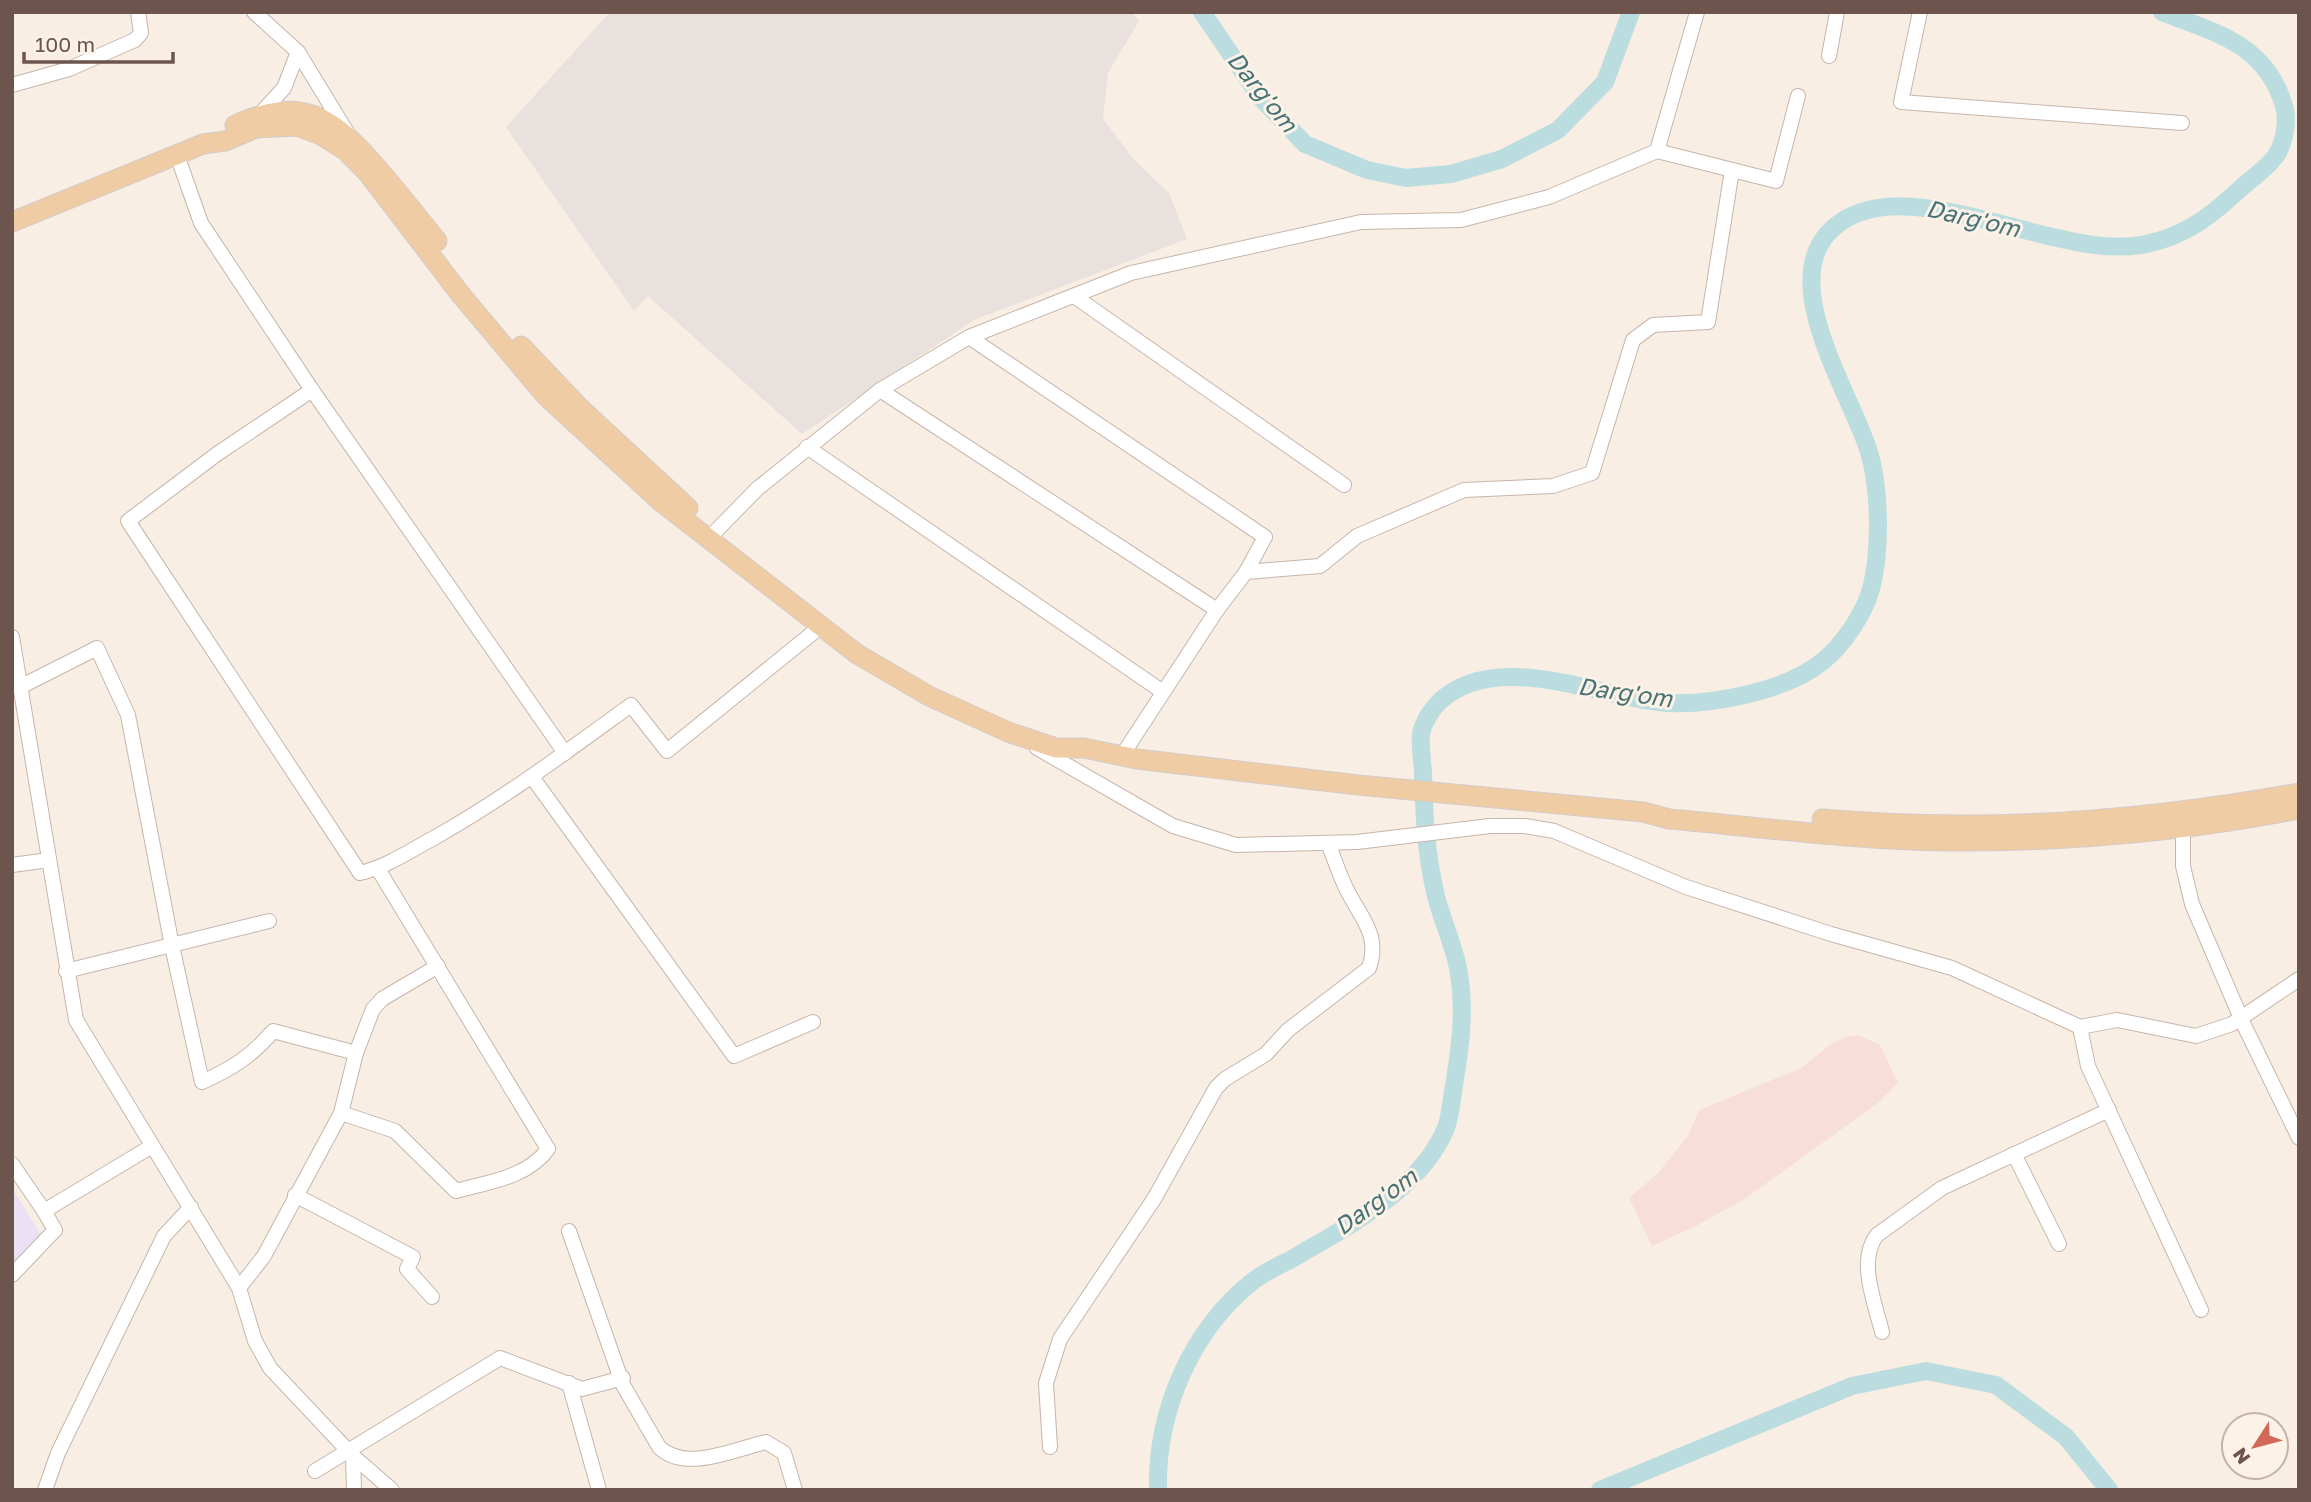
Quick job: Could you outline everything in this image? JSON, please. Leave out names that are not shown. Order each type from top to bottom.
[{"type":"main road","points":[[12,222],[203,144],[221,131],[261,113],[289,110],[306,113],[348,134],[405,199],[532,369],[546,396],[660,501],[857,654],[929,696],[1008,732],[1056,748],[1084,748],[1137,759],[1358,786],[1643,812],[1669,820],[1942,841],[2056,840],[2183,828],[2299,809]]},
{"type":"main road","points":[[203,144],[225,141],[256,128],[297,126],[321,135],[346,152],[367,172],[461,295],[532,369],[715,532],[821,618],[875,652],[964,700],[1012,720],[1062,736],[1084,748]]},
{"type":"main road","points":[[1643,812],[1669,807],[1846,821],[2015,826],[2093,823],[2197,812],[2299,793]]},
{"type":"street","points":[[12,85],[69,69],[135,40],[141,33],[138,12]]},
{"type":"street","points":[[254,12],[298,52],[348,134]]},
{"type":"street","points":[[1657,151],[1697,12]]},
{"type":"street","points":[[1829,57],[1837,12]]},
{"type":"street","points":[[1920,12],[1901,102],[2182,123]]},
{"type":"street","points":[[261,113],[284,88],[298,52]]},
{"type":"street","points":[[715,532],[757,489],[880,390],[970,337],[1131,273],[1361,222],[1461,220],[1549,197],[1657,151],[1776,181],[1798,96]]},
{"type":"street","points":[[177,155],[201,223],[312,390],[565,753]]},
{"type":"street","points":[[1246,572],[1281,566],[1320,566],[1357,536],[1464,490],[1553,486],[1592,472],[1633,340],[1653,325],[1708,322],[1732,170]]},
{"type":"street","points":[[1074,296],[1344,485]]},
{"type":"street","points":[[970,337],[1265,537],[1246,572],[1217,610],[1123,754]]},
{"type":"street","points":[[312,390],[217,454],[128,521],[360,873],[378,869],[461,823],[531,777],[631,705],[667,751],[820,626]]},
{"type":"street","points":[[880,390],[1217,610]]},
{"type":"street","points":[[807,447],[1163,692]]},
{"type":"street","points":[[12,637],[72,1008],[82,1033],[239,1288],[255,1340],[270,1368],[351,1453],[392,1490]]},
{"type":"street","points":[[20,687],[97,648],[128,715],[172,946],[202,1082],[239,1064],[257,1050],[273,1031],[356,1054]]},
{"type":"street","points":[[1008,732],[1184,830],[1236,845],[1357,842],[1490,826],[1525,826],[1576,839],[1686,887],[1831,934],[1952,968],[2080,1027],[2117,1020],[2196,1036],[2232,1024],[2299,979]]},
{"type":"street","points":[[531,777],[734,1056],[813,1022]]},
{"type":"street","points":[[2183,828],[2183,866],[2192,904],[2299,1138]]},
{"type":"street","points":[[1050,1447],[1046,1383],[1060,1339],[1154,1199],[1216,1088],[1225,1079],[1266,1054],[1288,1030],[1369,968],[1374,954],[1373,937],[1348,892],[1328,843]]},
{"type":"street","points":[[12,865],[49,860]]},
{"type":"street","points":[[341,1113],[395,1131],[456,1191],[513,1176],[541,1159],[548,1149],[378,869]]},
{"type":"street","points":[[66,971],[270,920]]},
{"type":"street","points":[[239,1288],[264,1256],[341,1113],[356,1054],[373,1009],[382,999],[438,965]]},
{"type":"street","points":[[2080,1027],[2088,1066],[2201,1310]]},
{"type":"street","points":[[1882,1332],[1869,1276],[1869,1244],[1877,1235],[1942,1188],[2109,1110]]},
{"type":"street","points":[[44,1211],[152,1146]]},
{"type":"street","points":[[2014,1154],[2059,1244]]},
{"type":"street","points":[[12,1164],[55,1230],[12,1275]]},
{"type":"street","points":[[295,1195],[412,1257],[407,1269],[432,1297]]},
{"type":"street","points":[[45,1490],[62,1444],[164,1236],[191,1207]]},
{"type":"street","points":[[569,1231],[623,1378],[623,1385],[638,1415],[666,1454],[686,1460],[766,1442],[784,1453],[795,1490]]},
{"type":"street","points":[[314,1471],[351,1453],[500,1358],[582,1389],[623,1378]]},
{"type":"street","points":[[569,1382],[599,1490]]},
{"type":"street","points":[[351,1453],[354,1490]]},
{"type":"shaded area","points":[[610,12],[1132,12],[1139,21],[1108,73],[1103,119],[1135,161],[1169,193],[1187,239],[974,320],[802,434],[648,296],[634,311],[506,127]]},
{"type":"shaded area","points":[[1848,1036],[1860,1036],[1880,1045],[1898,1083],[1878,1103],[1746,1198],[1694,1227],[1652,1246],[1629,1198],[1657,1174],[1688,1136],[1699,1110],[1801,1068],[1830,1045]]},
{"type":"shaded area","points":[[12,1189],[42,1236],[12,1263]]},
{"type":"waterway","name":"Darg'om","points":[[1202,12],[1260,97],[1305,144],[1367,170],[1406,178],[1451,174],[1502,159],[1558,130],[1605,82],[1631,12]]},
{"type":"waterway","name":"Darg'om","points":[[1158,1490],[1163,1431],[1171,1403],[1195,1348],[1212,1323],[1231,1301],[1258,1277],[1361,1218],[1402,1187],[1434,1150],[1446,1128],[1460,1045],[1462,999],[1458,968],[1436,896],[1428,850],[1421,734],[1430,713],[1439,702],[1463,686],[1490,678],[1550,680],[1641,700],[1668,703],[1706,702],[1770,688],[1808,672],[1831,654],[1852,628],[1868,599],[1874,574],[1878,520],[1869,452],[1835,371],[1814,309],[1811,279],[1816,252],[1831,230],[1861,212],[1898,206],[1938,210],[2069,241],[2110,246],[2146,244],[2174,236],[2209,215],[2277,154],[2285,130],[2284,106],[2276,85],[2252,55],[2220,35],[2162,12]]},
{"type":"waterway","name":"Darg'om","points":[[1600,1490],[1852,1386],[1926,1371],[1996,1385],[2066,1437],[2109,1490]]}]
